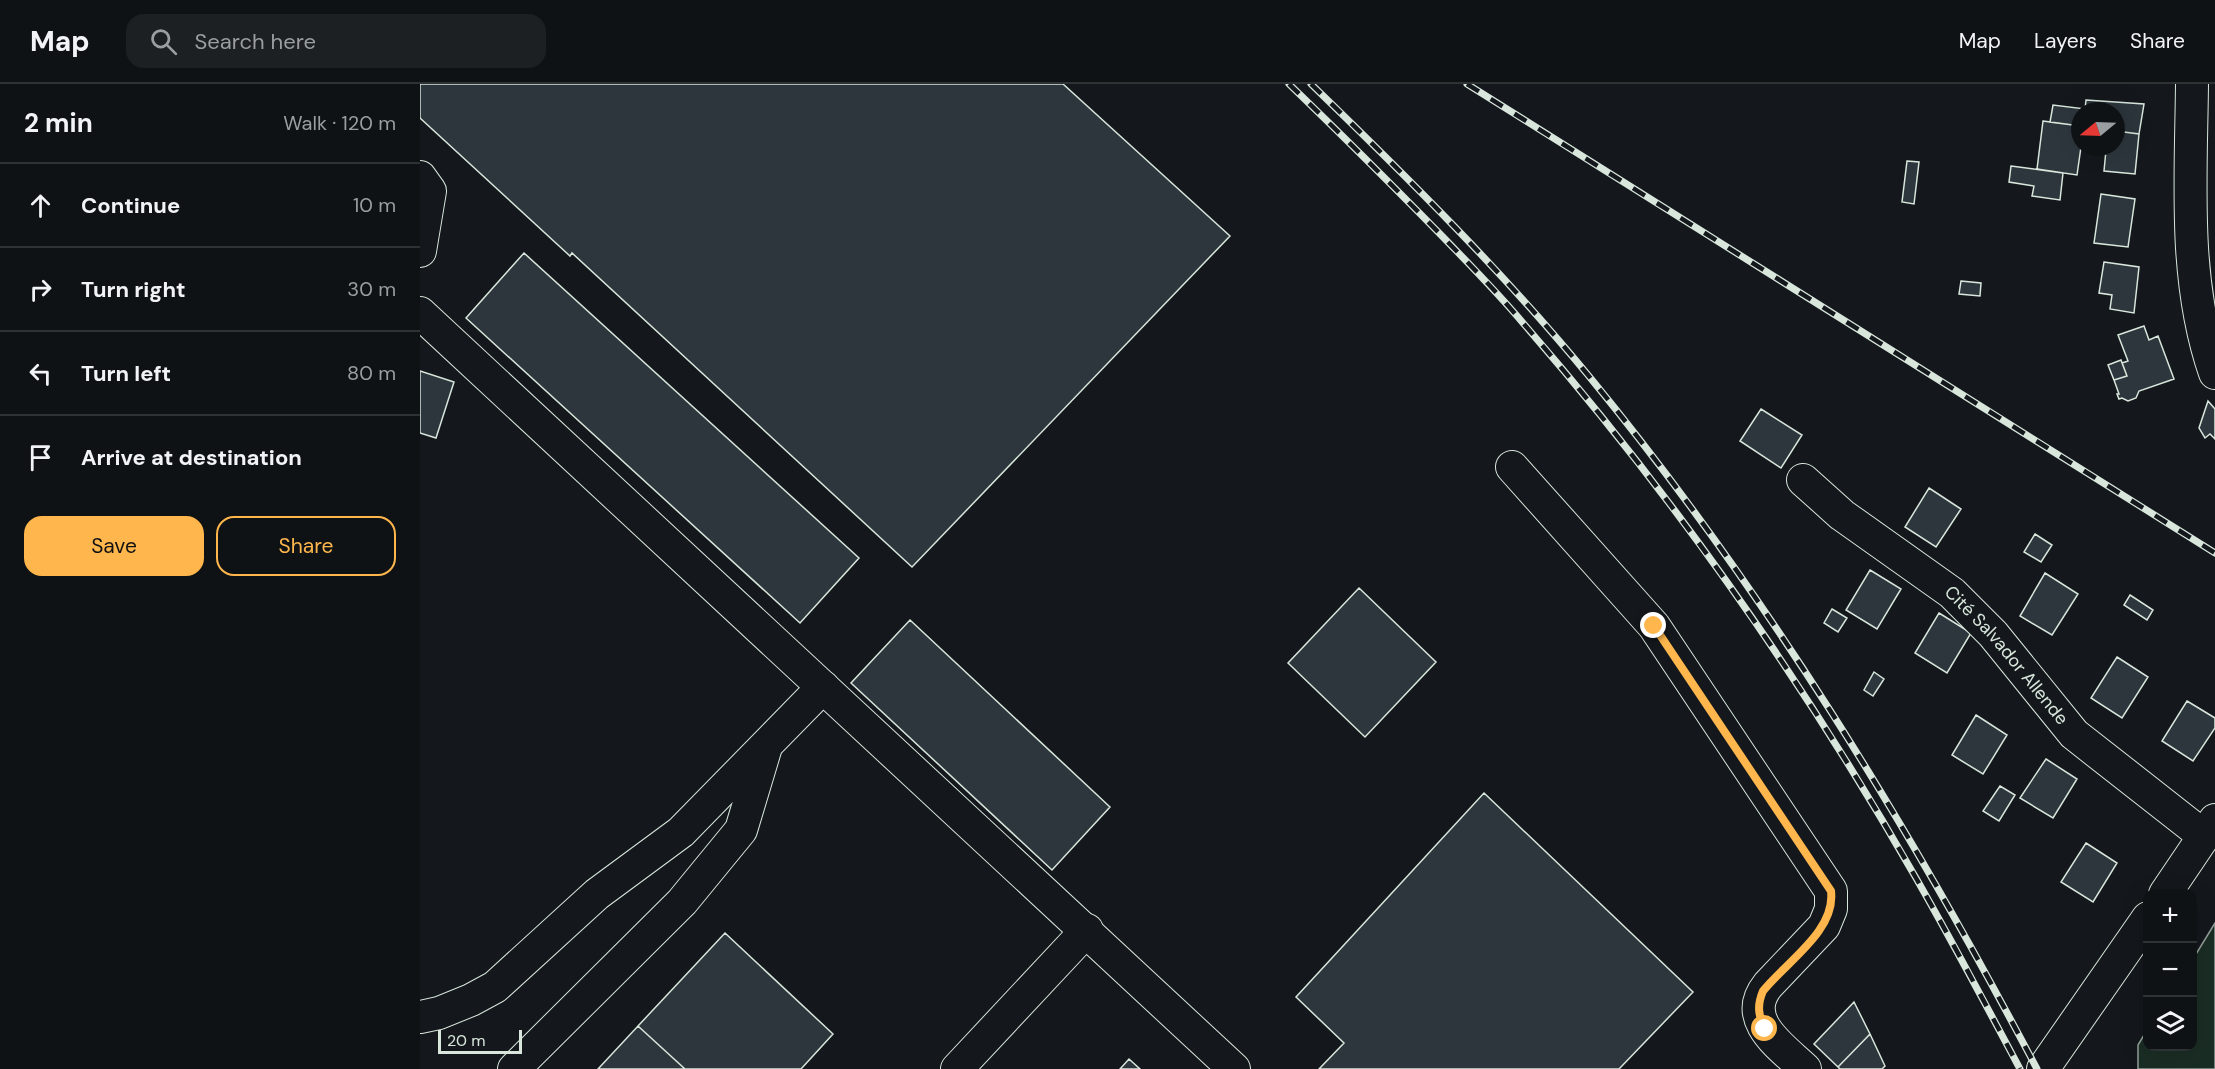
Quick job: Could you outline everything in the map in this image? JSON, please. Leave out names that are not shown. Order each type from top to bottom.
[{"type":"street","points":[[2192,84],[2193,250],[2199,312],[2215,373]]},
{"type":"street","points":[[420,177],[430,191],[420,251]]},
{"type":"street","points":[[420,313],[1087,930],[1234,1069]]},
{"type":"street","points":[[1512,467],[1654,626],[1831,891],[1831,909],[1824,926],[1763,991],[1758,1006],[1765,1029],[1806,1069]]},
{"type":"street","name":"Cité Salvador Allende","points":[[1803,480],[1849,520],[1952,593],[1993,634],[2074,734],[2210,828]]},
{"type":"street","points":[[420,1017],[439,1013],[495,987],[597,894],[681,832],[823,687]]},
{"type":"street","points":[[514,1069],[682,902],[741,830],[766,745]]},
{"type":"street","points":[[2168,889],[2210,828]]},
{"type":"street","points":[[2043,1069],[2143,925]]},
{"type":"street","points":[[957,1069],[1087,930]]},
{"type":"green space","points":[[2215,923],[2215,1069],[2138,1069],[2138,1045],[2143,1037],[2143,1051],[2197,1051],[2197,952]]},
{"type":"building","points":[[420,84],[1063,84],[1230,236],[912,567],[572,253],[570,256],[420,118]]},
{"type":"building","points":[[2086,100],[2115,102],[2086,102]]},
{"type":"building","points":[[2125,103],[2144,104],[2139,134],[2125,132]]},
{"type":"building","points":[[2053,105],[2071,107],[2071,125],[2050,122]]},
{"type":"building","points":[[2043,121],[2071,125],[2071,156],[2080,156],[2077,175],[2037,169]]},
{"type":"building","points":[[2125,132],[2139,134],[2135,174],[2104,171],[2105,156],[2125,156]]},
{"type":"building","points":[[1907,161],[1919,162],[1914,204],[1902,202]]},
{"type":"building","points":[[2011,166],[2063,173],[2060,200],[2032,196],[2034,186],[2009,182]]},
{"type":"building","points":[[2101,194],[2135,199],[2128,247],[2094,243]]},
{"type":"building","points":[[524,253],[859,558],[800,623],[466,318]]},
{"type":"building","points":[[2104,262],[2139,267],[2134,313],[2110,309],[2112,295],[2099,293]]},
{"type":"building","points":[[1961,281],[1981,283],[1980,296],[1959,294]]},
{"type":"building","points":[[2144,326],[2149,340],[2158,336],[2174,379],[2139,391],[2136,398],[2128,401],[2119,399],[2114,380],[2127,376],[2122,363],[2128,361],[2118,335]]},
{"type":"building","points":[[2121,360],[2127,376],[2114,380],[2108,365]]},
{"type":"building","points":[[420,371],[454,382],[436,438],[420,433]]},
{"type":"building","points":[[2208,401],[2215,409],[2215,439],[2210,434],[2205,438],[2199,428]]},
{"type":"building","points":[[1761,409],[1802,435],[1781,468],[1740,441]]},
{"type":"building","points":[[1929,488],[1961,509],[1936,547],[1905,527]]},
{"type":"building","points":[[2035,534],[2052,545],[2041,562],[2024,552]]},
{"type":"building","points":[[1870,570],[1901,589],[1877,629],[1846,610]]},
{"type":"building","points":[[2045,573],[2078,594],[2052,635],[2020,616]]},
{"type":"building","points":[[1359,588],[1436,662],[1365,737],[1288,663]]},
{"type":"building","points":[[2130,595],[2153,610],[2147,620],[2124,605]]},
{"type":"building","points":[[1832,609],[1847,618],[1838,632],[1824,623]]},
{"type":"building","points":[[1939,613],[1971,633],[1947,673],[1915,653]]},
{"type":"building","points":[[910,620],[1110,807],[1052,870],[851,683]]},
{"type":"building","points":[[2117,657],[2148,677],[2122,718],[2091,698]]},
{"type":"building","points":[[1874,672],[1884,679],[1873,696],[1864,690]]},
{"type":"building","points":[[2187,701],[2215,718],[2215,728],[2193,761],[2162,741]]},
{"type":"building","points":[[1976,715],[2007,735],[1983,774],[1952,755]]},
{"type":"building","points":[[2046,759],[2077,779],[2053,818],[2020,798]]},
{"type":"building","points":[[2000,786],[2015,795],[1999,821],[1983,811]]},
{"type":"building","points":[[1484,793],[1693,992],[1619,1069],[1319,1069],[1344,1043],[1296,997]]},
{"type":"building","points":[[2086,843],[2117,863],[2093,902],[2061,882]]},
{"type":"building","points":[[725,933],[833,1034],[801,1069],[685,1069],[638,1026]]},
{"type":"building","points":[[1854,1002],[1870,1034],[1838,1067],[1814,1044]]},
{"type":"building","points":[[638,1026],[685,1069],[598,1069]]},
{"type":"building","points":[[1870,1034],[1885,1066],[1882,1069],[1840,1069],[1838,1067]]},
{"type":"building","points":[[1129,1059],[1140,1069],[1120,1069]]},
{"type":"railway","points":[[1289,84],[1405,198],[1504,301],[1632,454],[1683,522],[1782,661],[1873,805],[1943,925],[2020,1069]]},
{"type":"railway","points":[[1311,84],[1488,262],[1556,337],[1653,456],[1714,539],[1830,710],[1937,887],[2037,1069]]},
{"type":"railway","points":[[1467,84],[2215,553]]},
{"type":"route","points":[[1654,626],[1827,881],[1831,891],[1831,909],[1824,926],[1763,991],[1758,1006],[1765,1029]]}]
